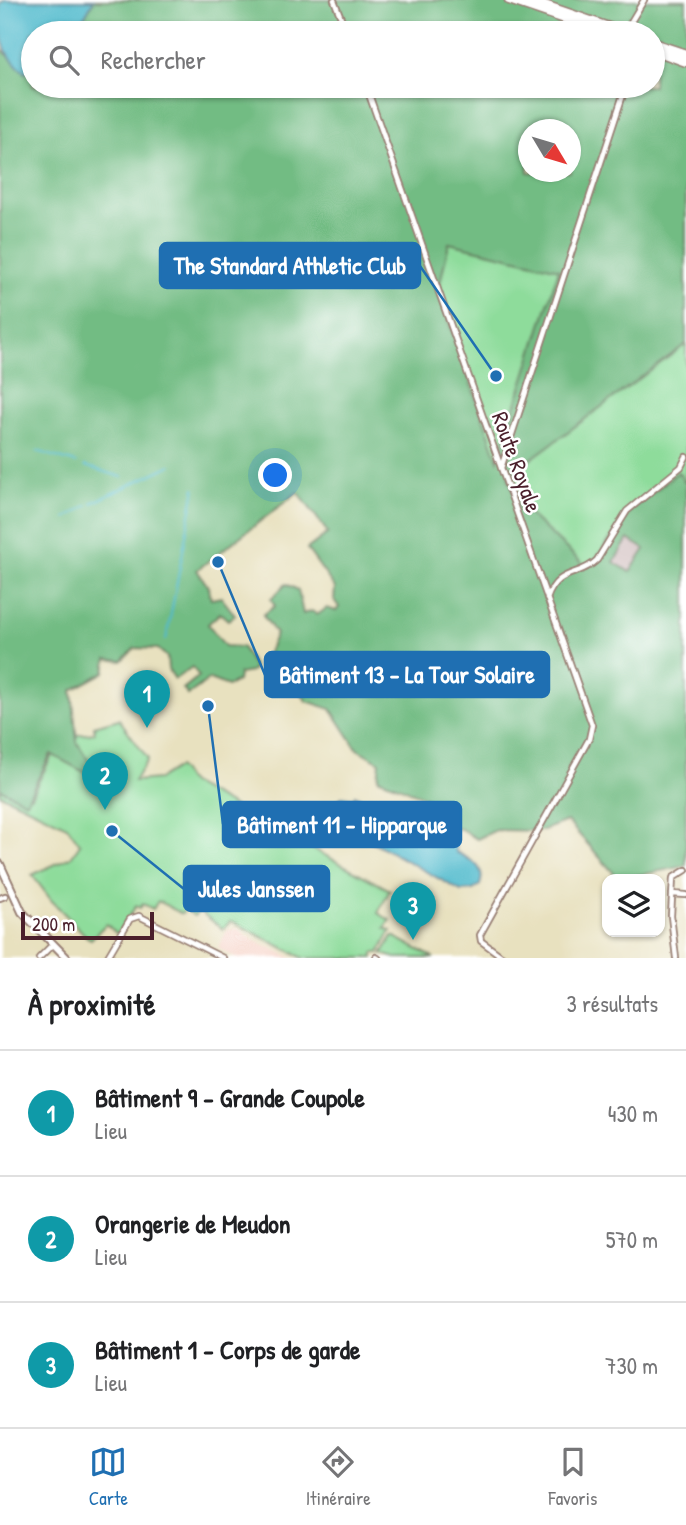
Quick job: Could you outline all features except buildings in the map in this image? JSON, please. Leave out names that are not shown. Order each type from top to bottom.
[{"type":"highway","points":[[509,0],[571,21]]},
{"type":"highway","points":[[530,0],[600,21]]},
{"type":"highway","points":[[665,47],[686,54]]},
{"type":"highway","points":[[665,54],[686,62]]},
{"type":"main road","points":[[0,864],[18,906],[67,958]]},
{"type":"street","points":[[334,0],[342,21]]},
{"type":"street","points":[[632,21],[644,0]]},
{"type":"street","name":"Route Royale","points":[[370,98],[593,730],[480,935],[481,942],[505,958]]},
{"type":"street","points":[[500,470],[622,98]]},
{"type":"street","points":[[547,600],[560,578],[592,566],[597,561],[627,511],[681,467],[686,457]]},
{"type":"street","points":[[676,958],[673,878],[686,870]]},
{"type":"street","points":[[672,894],[686,895]]},
{"type":"street","points":[[107,958],[130,919],[135,916],[142,916],[223,958]]},
{"type":"street","points":[[39,958],[53,944]]},
{"type":"shaded area","points":[[628,538],[645,549],[630,572],[614,562]]},
{"type":"shaded area","points":[[237,929],[293,958],[236,958],[218,948],[227,930]]},
{"type":"green space","points":[[94,0],[686,0],[686,344],[508,476],[518,504],[584,565],[593,563],[631,510],[678,472],[686,484],[686,866],[645,874],[615,874],[567,821],[541,831],[496,830],[477,839],[461,829],[443,827],[436,821],[442,807],[419,794],[378,778],[380,762],[357,749],[331,709],[306,701],[298,687],[291,682],[277,687],[271,681],[266,668],[269,648],[276,634],[263,615],[275,606],[271,599],[286,584],[298,590],[303,614],[312,611],[317,615],[327,608],[336,611],[339,607],[334,600],[335,588],[307,549],[328,533],[298,492],[197,570],[209,588],[211,599],[221,597],[235,615],[228,620],[220,613],[208,624],[225,646],[242,647],[254,667],[251,672],[239,674],[238,681],[228,686],[209,679],[188,695],[183,689],[199,676],[192,667],[175,679],[168,669],[167,657],[158,649],[135,648],[122,661],[107,659],[105,672],[72,690],[77,742],[102,782],[51,754],[26,802],[0,789],[0,48],[21,67],[21,98],[665,98],[665,21],[82,21]],"holes":[[[449,243],[559,269],[498,460],[438,292]],[[628,539],[645,549],[630,572],[614,562]]]},
{"type":"green space","points":[[449,242],[560,269],[498,461],[438,292]]},
{"type":"green space","points":[[686,344],[686,484],[678,472],[593,563],[584,565],[518,504],[508,476]]},
{"type":"green space","points":[[119,719],[148,759],[134,781],[159,779],[178,767],[190,783],[390,890],[378,913],[390,920],[385,928],[391,931],[379,953],[373,953],[373,958],[303,958],[231,921],[223,929],[199,911],[194,916],[185,909],[182,914],[158,901],[153,909],[143,904],[140,908],[136,906],[117,934],[106,924],[91,939],[87,937],[52,901],[32,875],[71,857],[80,844],[67,826],[0,794],[0,780],[31,796],[54,752],[68,736],[95,733],[94,726]]},
{"type":"green space","points":[[393,936],[434,958],[396,958],[382,954]]},
{"type":"water","points":[[5,0],[94,0],[82,21],[21,21],[21,69],[3,43],[0,4]]},
{"type":"water","points":[[355,795],[375,807],[387,801],[454,838],[456,852],[479,868],[482,878],[480,885],[473,890],[461,891],[339,823],[333,812],[335,802],[343,796],[353,798]]},
{"type":"waterway","points":[[37,451],[76,463]]},
{"type":"waterway","points":[[92,503],[171,465]]},
{"type":"waterway","points":[[85,466],[122,477]]},
{"type":"waterway","points":[[166,640],[195,488]]},
{"type":"waterway","points":[[66,518],[88,505]]},
{"type":"place","name":"The Standard Athletic Club","points":[[496,376]]},
{"type":"place","name":"Bâtiment 13 - La Tour Solaire","points":[[218,562]]},
{"type":"place","name":"Bâtiment 11 - Hipparque","points":[[208,706]]},
{"type":"place","name":"Bâtiment 9 - Grande Coupole","points":[[147,728]]},
{"type":"place","name":"Orangerie de Meudon","points":[[105,810]]},
{"type":"place","name":"Jules Janssen","points":[[112,831]]},
{"type":"place","name":"Bâtiment 1 - Corps de garde","points":[[413,940]]}]
